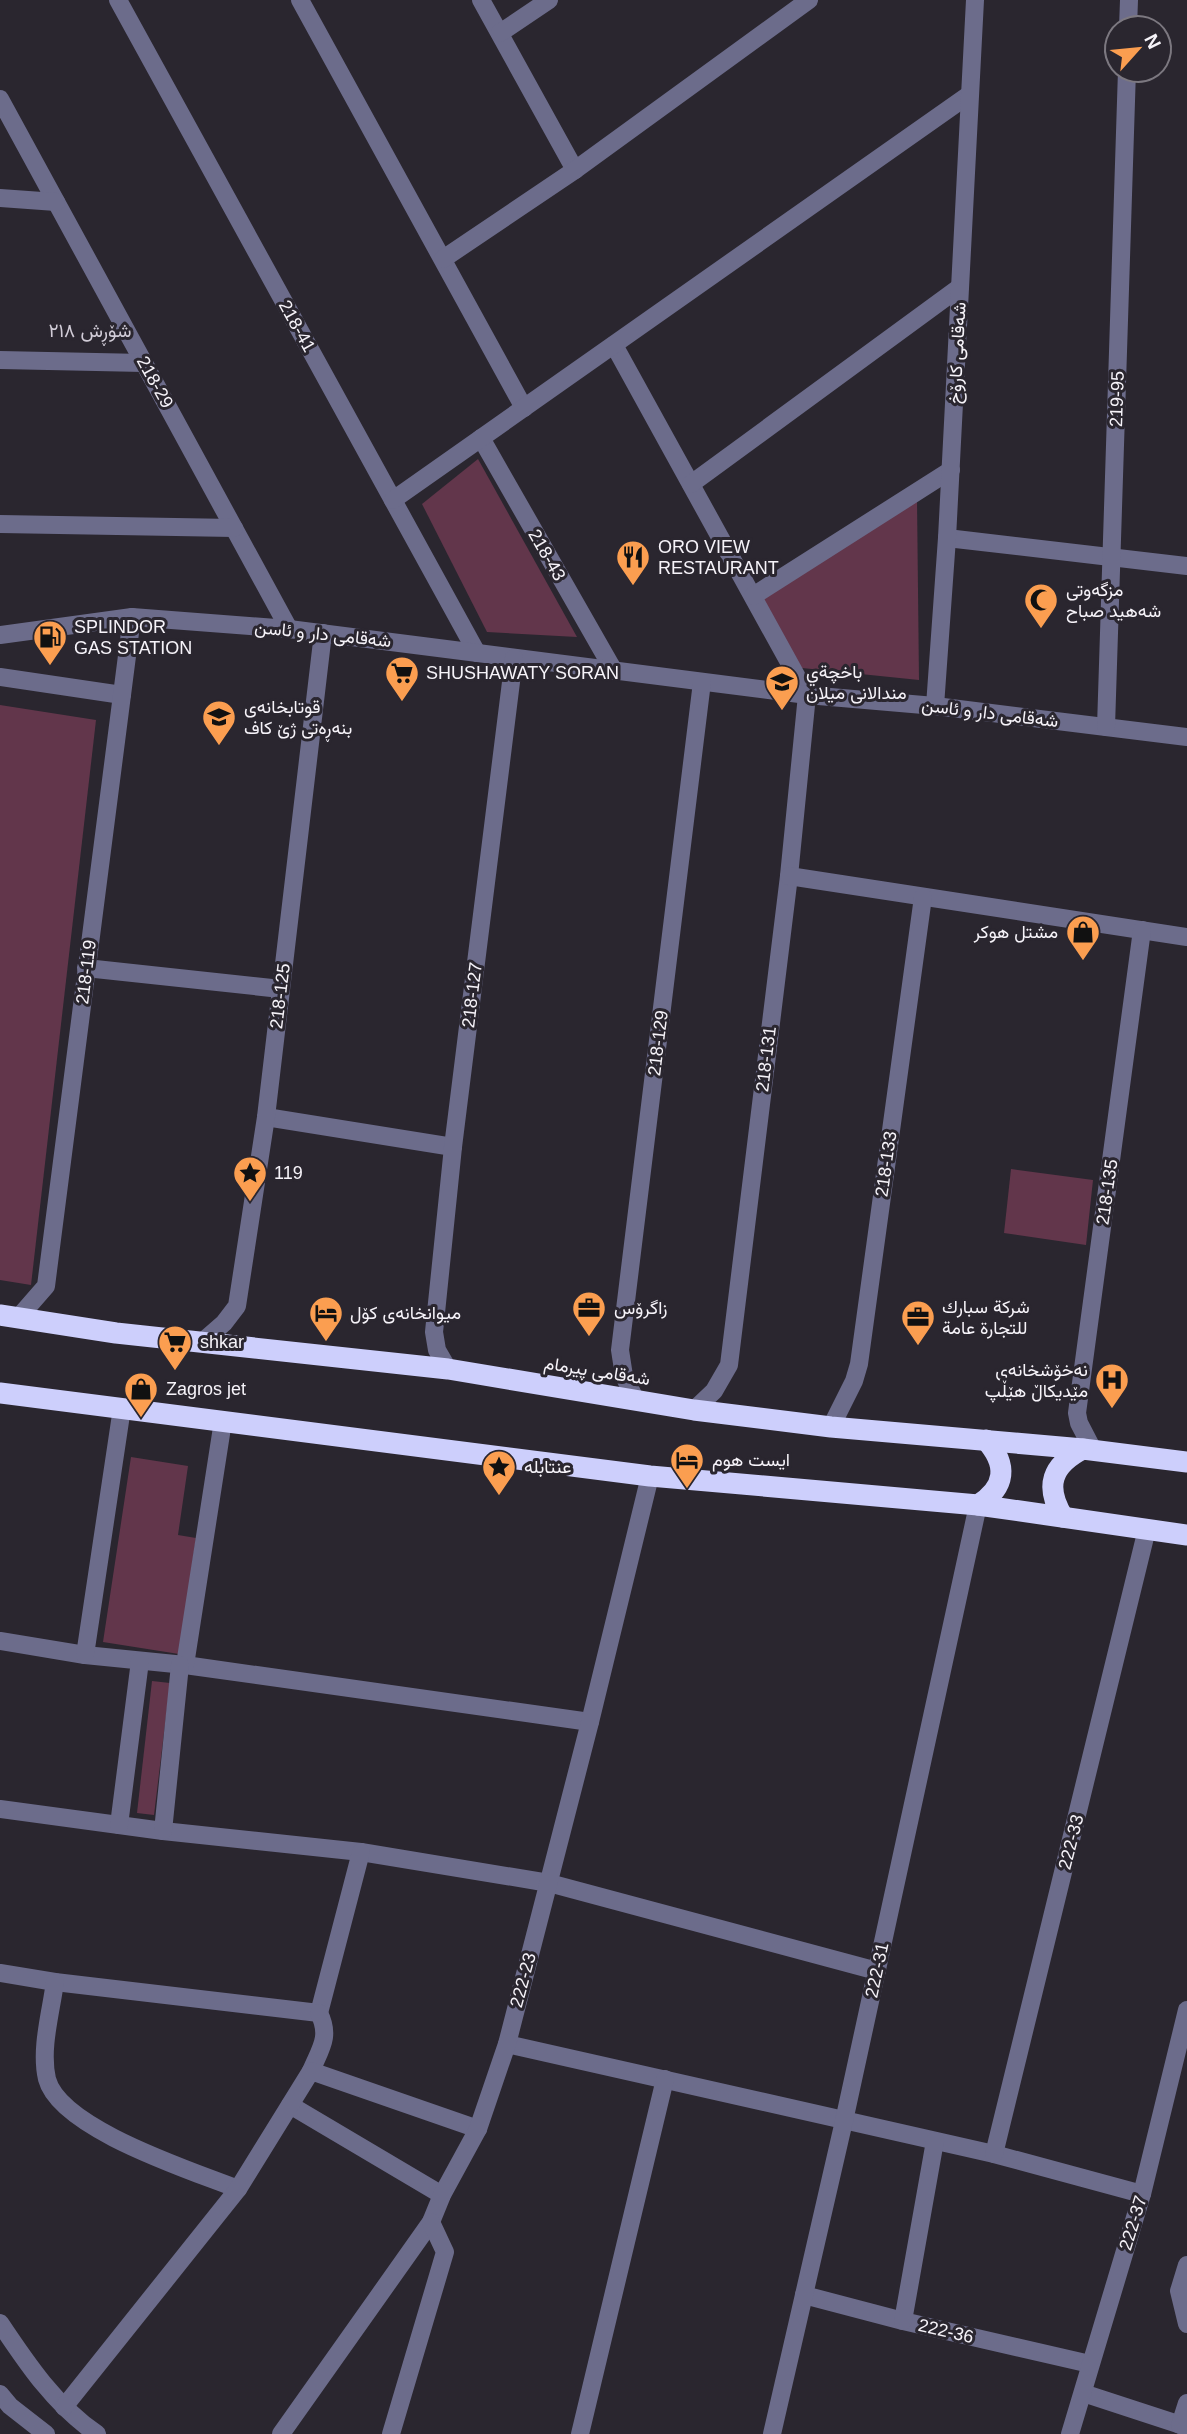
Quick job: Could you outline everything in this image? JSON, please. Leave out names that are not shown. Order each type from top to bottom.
[{"type":"highway","name":"شەقامی پیرمام","points":[[9,1316],[116,1333],[448,1369],[694,1410],[831,1427],[1088,1449],[1187,1462]]},
{"type":"highway","points":[[0,1393],[650,1476],[978,1505],[1187,1535]]},
{"type":"highway","points":[[978,1505],[991,1497],[1000,1483],[1002,1467],[997,1452],[986,1440]]},
{"type":"highway","points":[[1062,1517],[1054,1502],[1052,1485],[1057,1469],[1068,1456],[1088,1449]]},
{"type":"street","name":"218-41","points":[[118,0],[477,653]]},
{"type":"street","points":[[300,0],[524,408]]},
{"type":"street","points":[[481,0],[575,170]]},
{"type":"street","points":[[500,33],[549,0]]},
{"type":"street","points":[[443,260],[575,170],[809,0]]},
{"type":"street","name":"شەقامی کارۆخ","points":[[935,706],[951,470],[975,0]]},
{"type":"street","name":"219-95","points":[[1107,727],[1127,84]]},
{"type":"street","points":[[393,500],[970,94]]},
{"type":"street","name":"218-29","points":[[0,99],[289,629]]},
{"type":"street","points":[[0,198],[56,202]]},
{"type":"street","points":[[691,484],[960,287]]},
{"type":"street","points":[[614,345],[807,695]]},
{"type":"street","points":[[0,360],[144,363]]},
{"type":"street","name":"218-43","points":[[481,438],[614,671]]},
{"type":"street","points":[[753,596],[951,470]]},
{"type":"street","points":[[0,524],[234,528]]},
{"type":"street","points":[[947,538],[1187,566]]},
{"type":"street","name":"شەقامی دار و ئاسن","points":[[0,635],[132,617],[289,629],[807,695],[935,706],[1187,737]]},
{"type":"street","name":"218-119","points":[[9,1316],[46,1286],[132,617]]},
{"type":"street","name":"218-125","points":[[201,1343],[224,1323],[237,1306],[265,1117],[323,633]]},
{"type":"street","name":"218-127","points":[[448,1369],[437,1350],[434,1332],[453,1147],[514,658]]},
{"type":"street","points":[[0,677],[122,695]]},
{"type":"street","name":"218-129","points":[[636,1401],[624,1376],[620,1350],[702,682]]},
{"type":"street","name":"218-131","points":[[694,1410],[714,1391],[729,1365],[789,876],[807,695]]},
{"type":"street","points":[[789,876],[1187,937]]},
{"type":"street","name":"218-133","points":[[831,1427],[854,1381],[859,1364],[923,897]]},
{"type":"street","name":"218-135","points":[[1088,1449],[1077,1413],[1142,930]]},
{"type":"street","points":[[86,968],[281,989]]},
{"type":"street","points":[[265,1117],[453,1147]]},
{"type":"street","points":[[85,1654],[122,1408]]},
{"type":"street","points":[[163,1831],[183,1665],[223,1421]]},
{"type":"street","name":"222-23","points":[[281,2434],[431,2222],[442,2195],[478,2129],[507,2044],[650,1476]]},
{"type":"street","name":"222-31","points":[[772,2434],[844,2121],[978,1505]]},
{"type":"street","name":"222-33","points":[[994,2154],[1147,1530]]},
{"type":"street","points":[[0,1641],[590,1722]]},
{"type":"street","points":[[119,1825],[140,1661]]},
{"type":"street","points":[[0,1809],[163,1831],[361,1852],[549,1884],[877,1970]]},
{"type":"street","points":[[64,2407],[238,2189],[311,2071],[325,2038],[325,2024],[319,2013],[361,1852]]},
{"type":"street","points":[[0,1973],[319,2013]]},
{"type":"street","points":[[55,1982],[45,2056],[47,2080],[60,2101],[86,2122],[123,2143],[238,2189]]},
{"type":"street","name":"222-37","points":[[1070,2434],[1142,2194],[1187,2010]]},
{"type":"street","points":[[507,2044],[994,2154],[1142,2194]]},
{"type":"street","points":[[311,2071],[478,2129]]},
{"type":"street","points":[[580,2434],[665,2079]]},
{"type":"street","points":[[290,2105],[442,2195]]},
{"type":"street","points":[[903,2321],[935,2141]]},
{"type":"street","points":[[391,2434],[445,2252],[431,2222]]},
{"type":"street","points":[[1187,2265],[1179,2291],[1187,2324]]},
{"type":"street","name":"222-36","points":[[804,2295],[1090,2364]]},
{"type":"street","points":[[0,2323],[32,2371],[64,2407],[97,2434]]},
{"type":"street","points":[[1083,2393],[1184,2426],[1187,2403]]},
{"type":"street","points":[[3,2407],[46,2434]]},
{"type":"shaded area","points":[[478,459],[577,637],[487,632],[422,504]]},
{"type":"shaded area","points":[[917,500],[919,680],[802,668],[756,603]]},
{"type":"shaded area","points":[[0,705],[96,720],[31,1285],[0,1280]]},
{"type":"shaded area","points":[[1011,1169],[1093,1180],[1086,1245],[1004,1233]]},
{"type":"shaded area","points":[[131,1457],[188,1466],[178,1535],[196,1538],[179,1654],[103,1642]]},
{"type":"shaded area","points":[[152,1681],[170,1683],[154,1815],[137,1813]]},
{"type":"place","name":"ORO VIEW RESTAURANT","points":[[633,587]]},
{"type":"place","name":"مزگه‌وتی شه‌هید صباح","points":[[1041,630]]},
{"type":"place","name":"SPLINDOR GAS STATION","points":[[50,667]]},
{"type":"place","name":"SHUSHAWATY SORAN","points":[[402,703]]},
{"type":"place","name":"باخچةي مندالانى ميلان","points":[[782,712]]},
{"type":"place","name":"قوتابخانەی بنەڕەتی ژێ کاف","points":[[219,747]]},
{"type":"place","name":"مشتل هوكر","points":[[1083,962]]},
{"type":"place","name":"119","points":[[250,1203]]},
{"type":"place","name":"زاگرۆس","points":[[589,1338]]},
{"type":"place","name":"میوانخانەی کۆل","points":[[326,1343]]},
{"type":"place","name":"شركة سبارك للتجارة عامة","points":[[918,1347]]},
{"type":"place","name":"shkar","points":[[175,1372]]},
{"type":"place","name":"نەخۆشخانەی مێدیکاڵ هێڵپ","points":[[1112,1410]]},
{"type":"place","name":"Zagros jet","points":[[141,1419]]},
{"type":"place","name":"ايست هوم","points":[[687,1490]]},
{"type":"place","name":"عنتابله","points":[[499,1497]]},
{"type":"district","name":"شۆڕش ٢١٨","points":[[90,330]]}]
